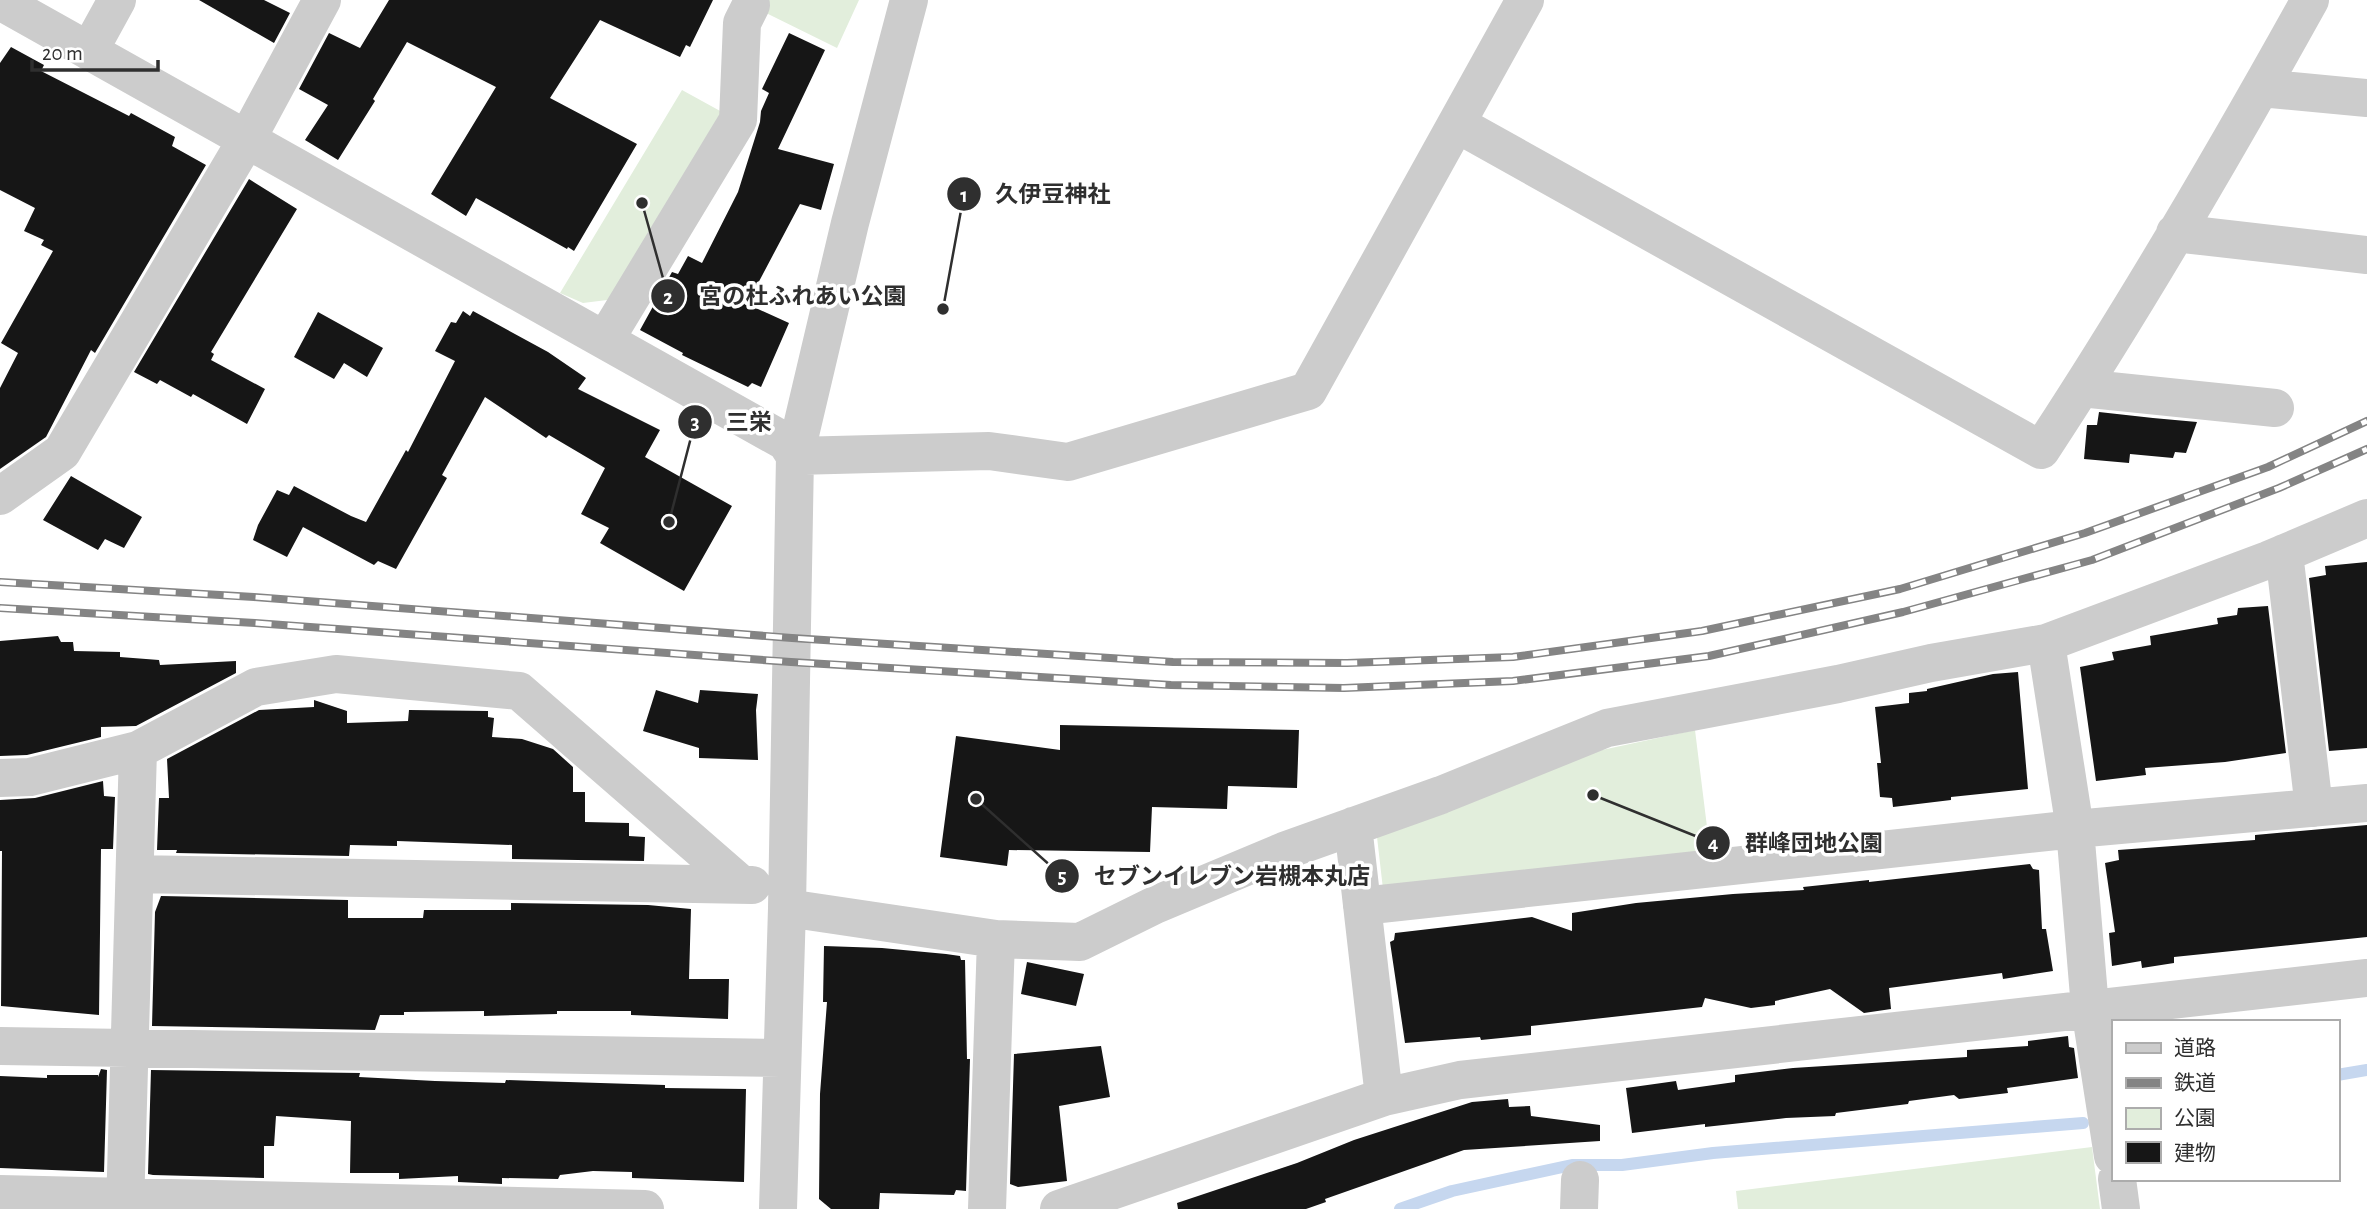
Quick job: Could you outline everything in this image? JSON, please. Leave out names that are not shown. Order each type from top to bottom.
[{"type":"street","points":[[89,51],[117,0]]},
{"type":"street","points":[[0,496],[62,452],[247,139],[322,0]]},
{"type":"street","points":[[778,1209],[795,456],[850,223],[909,0]]},
{"type":"street","points":[[795,456],[989,451],[1068,462],[1308,390],[1525,0]]},
{"type":"street","points":[[1457,124],[2041,450],[2175,233],[2310,0]]},
{"type":"street","points":[[0,1],[786,442],[795,456]]},
{"type":"street","points":[[605,340],[738,120],[742,23],[751,5]]},
{"type":"street","points":[[2261,88],[2367,99]]},
{"type":"street","points":[[2175,233],[2367,255]]},
{"type":"street","points":[[2081,388],[2275,408]]},
{"type":"street","points":[[135,874],[742,885],[996,939],[1080,942],[1155,905],[1283,851],[1441,795],[1607,728],[1838,684],[1931,663],[2046,643],[2284,553],[2367,518]]},
{"type":"street","points":[[2284,553],[2314,808]]},
{"type":"street","points":[[2046,643],[2075,829],[2090,1008],[2112,1150]]},
{"type":"street","points":[[0,778],[30,777],[138,750],[256,687],[336,674],[519,691],[742,885]]},
{"type":"street","points":[[125,1202],[138,750]]},
{"type":"street","points":[[1362,906],[2075,829],[2367,803]]},
{"type":"street","points":[[1353,826],[1384,1097]]},
{"type":"street","points":[[986,1209],[996,939]]},
{"type":"street","points":[[1059,1209],[1384,1097],[1460,1080],[2367,978]]},
{"type":"street","points":[[0,1046],[781,1058]]},
{"type":"street","points":[[2117,1181],[2121,1209]]},
{"type":"street","points":[[0,1194],[125,1202],[645,1209]]},
{"type":"green space","points":[[740,0],[859,0],[837,48]]},
{"type":"green space","points":[[682,90],[722,112],[615,299],[583,303],[560,293]]},
{"type":"green space","points":[[1695,730],[1710,851],[1383,889],[1377,837],[1588,753]]},
{"type":"green space","points":[[2092,1147],[2100,1209],[1738,1209],[1736,1191]]},
{"type":"building","points":[[199,0],[264,0],[290,13],[274,43]]},
{"type":"building","points":[[389,0],[713,0],[690,47],[686,45],[680,57],[600,20],[550,98],[637,144],[574,251],[476,198],[466,216],[431,194],[496,87],[407,42],[373,99],[375,101],[338,160],[305,140],[328,105],[299,89],[329,33],[360,48]]},
{"type":"building","points":[[789,33],[825,50],[778,149],[834,164],[821,210],[800,204],[747,304],[789,323],[761,387],[752,383],[748,387],[682,355],[683,353],[640,330],[672,272],[678,274],[688,256],[702,263],[738,192],[761,111],[769,93],[762,89]]},
{"type":"building","points":[[11,47],[44,65],[41,71],[175,137],[172,146],[206,165],[95,353],[91,350],[46,437],[0,469],[0,388],[18,353],[1,343],[53,251],[41,245],[44,240],[24,231],[35,208],[0,190],[0,63]]},
{"type":"building","points":[[249,179],[297,209],[211,352],[214,354],[211,360],[265,389],[247,424],[193,394],[191,397],[160,380],[157,384],[134,372]]},
{"type":"building","points":[[463,311],[470,316],[473,311],[548,352],[586,378],[578,389],[660,430],[645,457],[732,506],[684,591],[600,543],[609,528],[581,514],[605,468],[549,435],[546,438],[485,397],[442,475],[447,478],[396,569],[378,561],[374,565],[303,527],[287,557],[253,540],[277,490],[289,495],[294,486],[366,522],[406,450],[408,452],[455,361],[435,351],[451,322],[456,323]]},
{"type":"building","points":[[318,312],[383,348],[367,377],[344,363],[334,379],[294,357]]},
{"type":"building","points":[[2099,412],[2197,422],[2186,453],[2175,452],[2173,458],[2130,454],[2129,463],[2084,459],[2087,425],[2097,425]]},
{"type":"building","points":[[71,476],[142,517],[124,548],[105,539],[98,550],[43,520]]},
{"type":"building","points":[[2367,562],[2367,748],[2329,751],[2309,578],[2326,575],[2325,566]]},
{"type":"building","points":[[2268,606],[2286,753],[2225,762],[2145,768],[2146,775],[2096,781],[2080,667],[2114,660],[2112,652],[2151,645],[2150,636],[2218,624],[2217,618],[2237,615],[2238,608]]},
{"type":"building","points":[[58,636],[61,642],[73,642],[74,651],[120,652],[120,657],[159,660],[160,665],[236,661],[236,673],[136,726],[101,727],[101,737],[27,755],[0,756],[0,641]]},
{"type":"building","points":[[2018,672],[2028,789],[1951,797],[1951,800],[1893,807],[1892,798],[1880,797],[1877,763],[1881,763],[1875,707],[1909,703],[1909,693],[1993,674]]},
{"type":"building","points":[[656,690],[698,703],[700,690],[758,694],[758,760],[699,758],[699,748],[643,731]]},
{"type":"building","points":[[314,700],[347,711],[347,723],[408,721],[409,710],[488,711],[488,717],[494,718],[492,737],[522,739],[553,749],[573,767],[573,792],[585,792],[585,822],[629,823],[629,836],[645,837],[644,861],[512,859],[512,845],[397,841],[397,846],[350,845],[349,856],[176,853],[177,850],[157,850],[159,798],[169,798],[167,759],[259,710],[314,707]]},
{"type":"building","points":[[1060,725],[1299,730],[1297,788],[1228,786],[1227,809],[1152,807],[1150,852],[1009,850],[1007,866],[940,857],[956,736],[1060,750]]},
{"type":"building","points":[[103,781],[104,796],[115,797],[113,849],[101,849],[99,1015],[1,1006],[0,800],[35,798]]},
{"type":"building","points":[[2367,825],[2367,937],[2174,957],[2174,963],[2142,968],[2141,961],[2112,966],[2109,933],[2115,932],[2105,863],[2119,860],[2118,850],[2255,840],[2255,835]]},
{"type":"building","points":[[2030,864],[2033,869],[2039,870],[2042,929],[2046,929],[2053,971],[2003,979],[2002,973],[1889,988],[1891,1009],[1864,1013],[1830,989],[1775,1001],[1775,1005],[1751,1008],[1705,998],[1702,1007],[1531,1026],[1531,1035],[1405,1043],[1390,942],[1394,940],[1395,933],[1532,917],[1572,931],[1572,913],[1636,903],[1804,890],[1803,887]]},
{"type":"building","points":[[161,896],[348,900],[348,918],[423,918],[424,910],[511,910],[511,903],[648,905],[691,909],[689,979],[729,979],[728,1019],[631,1015],[631,1011],[557,1011],[557,1014],[484,1016],[484,1011],[380,1015],[375,1030],[152,1026],[155,912]]},
{"type":"building","points":[[824,946],[946,954],[960,956],[961,960],[965,960],[967,1059],[970,1059],[966,1191],[956,1190],[954,1195],[880,1193],[879,1209],[831,1209],[819,1199],[820,1094],[827,1002],[823,1002]]},
{"type":"building","points":[[1027,962],[1084,974],[1076,1006],[1021,994]]},
{"type":"building","points":[[2068,1036],[2069,1047],[2074,1048],[2078,1078],[2007,1088],[2008,1093],[1959,1099],[1954,1095],[1836,1113],[1835,1116],[1786,1118],[1705,1127],[1705,1124],[1632,1133],[1626,1088],[1676,1081],[1678,1090],[1735,1082],[1735,1075],[1793,1068],[1967,1057],[1967,1050],[2028,1046],[2028,1041]]},
{"type":"building","points":[[1101,1046],[1110,1097],[1059,1106],[1067,1181],[1018,1187],[1010,1184],[1014,1054]]},
{"type":"building","points":[[101,1069],[107,1070],[104,1172],[0,1168],[0,1076],[98,1077]]},
{"type":"building","points":[[151,1070],[360,1073],[359,1077],[435,1081],[505,1083],[506,1080],[746,1089],[744,1182],[632,1178],[632,1172],[593,1171],[560,1175],[558,1179],[502,1178],[502,1184],[458,1182],[458,1176],[399,1179],[399,1173],[350,1173],[351,1121],[276,1116],[274,1146],[264,1146],[264,1178],[153,1175],[148,1174]]},
{"type":"building","points":[[1508,1099],[1509,1107],[1530,1106],[1531,1116],[1600,1125],[1600,1141],[1464,1150],[1325,1199],[1326,1202],[1306,1209],[1178,1209],[1177,1203],[1297,1163],[1354,1140],[1472,1102]]},
{"type":"waterway","points":[[2339,1075],[2367,1070]]},
{"type":"waterway","points":[[1400,1209],[1452,1191],[1572,1165],[1622,1165],[1713,1153],[2083,1123]]},
{"type":"railway","points":[[0,582],[254,597],[792,638],[1173,662],[1347,663],[1513,657],[1702,631],[1900,589],[2085,533],[2268,467],[2367,421]]},
{"type":"railway","points":[[0,608],[1171,685],[1344,688],[1513,681],[1709,656],[1903,612],[2092,560],[2279,488],[2367,449]]},
{"type":"place","name":"宮の杜ふれあい公園","points":[[642,203]]},
{"type":"place","name":"久伊豆神社","points":[[943,309]]},
{"type":"place","name":"三栄","points":[[669,522]]},
{"type":"place","name":"群峰団地公園","points":[[1593,795]]},
{"type":"place","name":"セブンイレブン岩槻本丸店","points":[[976,799]]}]
